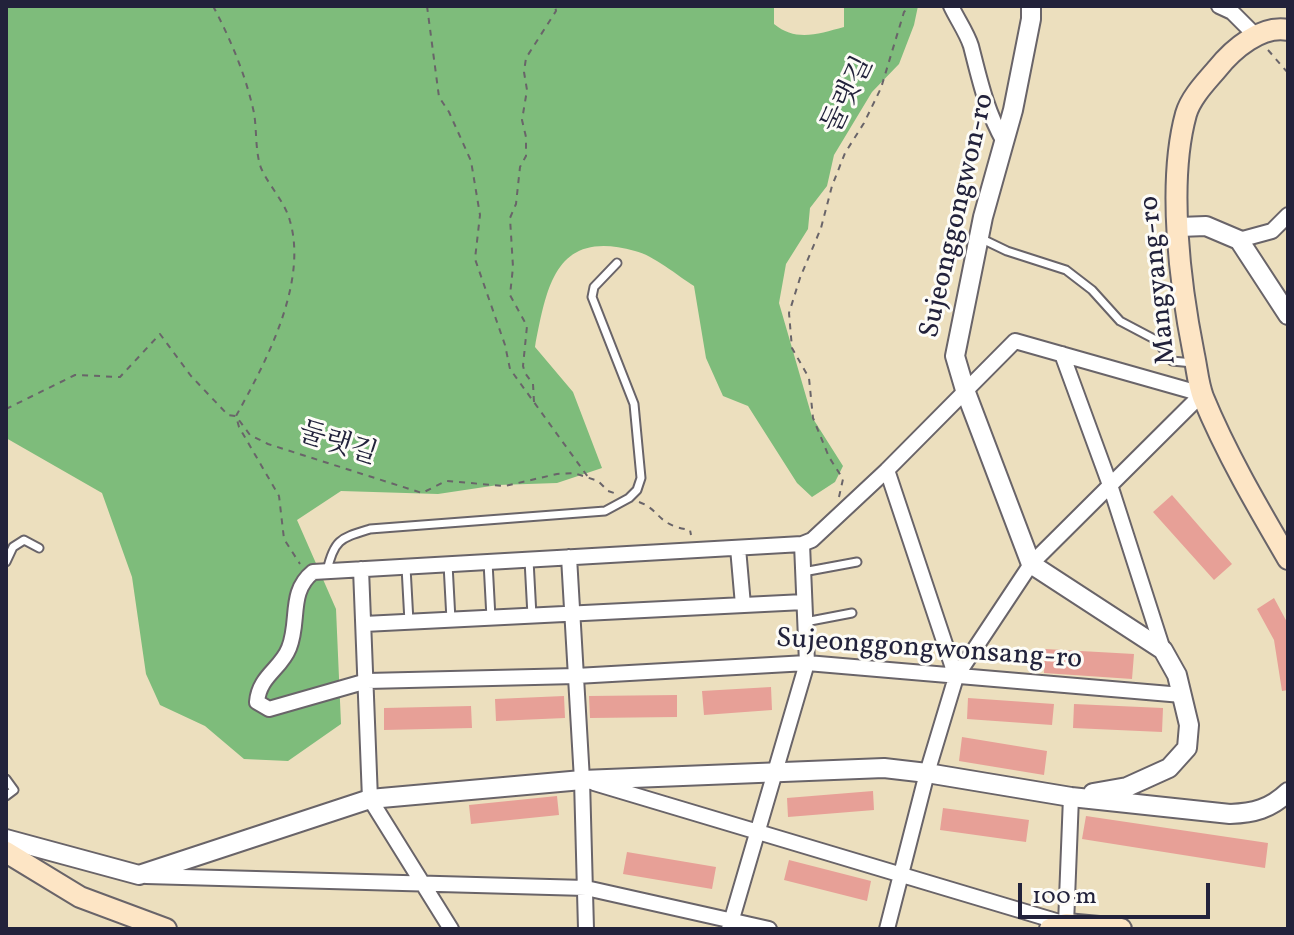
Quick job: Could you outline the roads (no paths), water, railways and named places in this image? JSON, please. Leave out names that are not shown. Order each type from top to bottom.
[{"type":"main road","name":"Mangyang-ro","points":[[1288,30],[1279,28],[1256,36],[1229,54],[1187,110],[1178,151],[1179,227],[1188,327],[1202,394],[1247,489],[1288,559]]},
{"type":"main road","points":[[6,852],[80,897],[166,929]]},
{"type":"main road","points":[[1058,926],[1121,929]]},
{"type":"street","points":[[951,6],[970,43],[989,116],[1004,142]]},
{"type":"street","name":"Sujeonggongwon-ro","points":[[1031,6],[1025,49],[979,237],[955,356],[1031,564]]},
{"type":"street","points":[[1219,6],[1232,12],[1256,36]]},
{"type":"street","points":[[1239,240],[1272,231],[1288,215]]},
{"type":"street","points":[[1179,227],[1206,226],[1239,240],[1288,315]]},
{"type":"street","points":[[327,571],[802,544],[812,540],[887,470],[1015,341],[1202,394],[1031,564],[956,677],[927,773],[887,929]]},
{"type":"street","points":[[1062,354],[1110,485],[1163,650],[1177,675],[1189,725],[1187,748],[1169,768],[1127,787],[1071,797]]},
{"type":"street","points":[[887,470],[956,677]]},
{"type":"street","points":[[730,925],[807,663],[802,544]]},
{"type":"street","name":"Sujeonggongwonsang-ro","points":[[738,548],[743,605]]},
{"type":"street","points":[[569,557],[582,780],[586,929]]},
{"type":"street","points":[[1031,564],[1163,650]]},
{"type":"street","points":[[361,569],[370,799],[451,929]]},
{"type":"street","name":"Sujeonggongwonsang-ro","points":[[327,571],[313,572],[300,584],[289,649],[258,689],[257,702],[269,709],[367,681],[576,676],[807,663],[1182,695]]},
{"type":"street","points":[[364,624],[804,602]]},
{"type":"street","points":[[139,875],[370,799],[582,780],[884,768],[1071,797],[1230,814],[1254,813],[1276,803],[1288,792]]},
{"type":"street","points":[[582,780],[1058,926],[1071,797]]},
{"type":"street","points":[[6,839],[139,875],[586,888],[730,925],[769,929]]},
{"type":"lane","points":[[979,237],[1007,251],[1066,270],[1092,290],[1120,321],[1156,340],[1172,361],[1196,363]]},
{"type":"lane","points":[[327,571],[335,544],[344,537],[370,529],[605,511],[637,490],[641,478],[634,404],[592,297],[594,287],[617,263]]},
{"type":"lane","points":[[6,562],[13,547],[24,540],[39,548]]},
{"type":"lane","points":[[529,560],[532,616]]},
{"type":"lane","points":[[488,562],[491,618]]},
{"type":"lane","points":[[803,572],[857,562]]},
{"type":"lane","points":[[448,564],[451,620]]},
{"type":"lane","points":[[406,567],[409,622]]},
{"type":"lane","points":[[805,622],[852,613]]},
{"type":"lane","points":[[6,779],[14,790],[6,796]]}]
